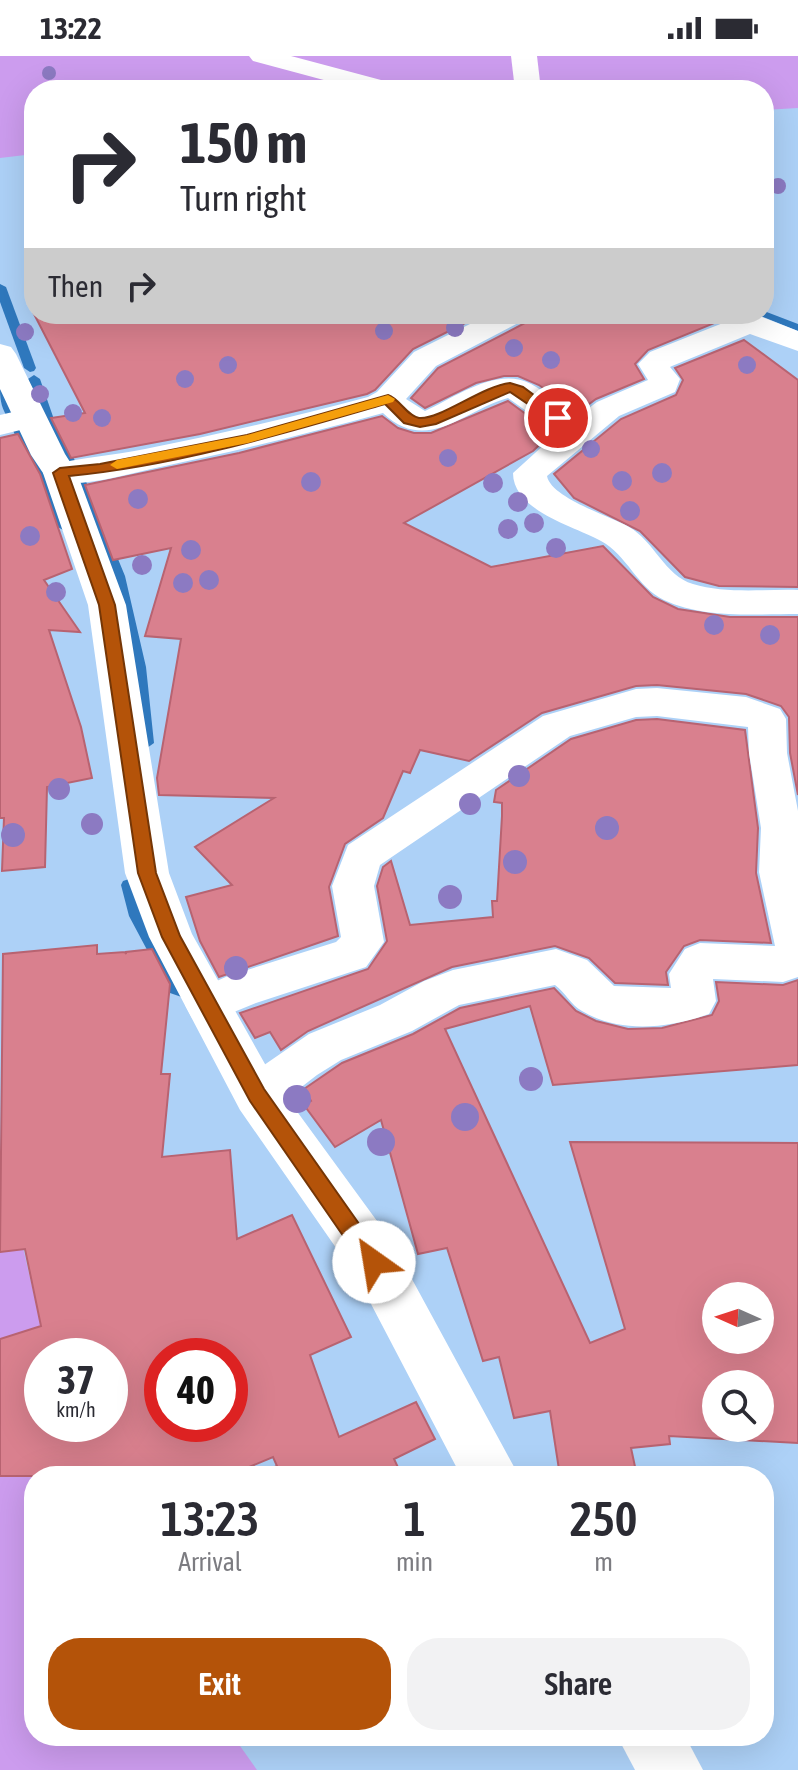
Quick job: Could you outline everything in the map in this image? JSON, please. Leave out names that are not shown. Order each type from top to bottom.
[{"type":"street","points":[[262,56],[353,80]]},
{"type":"street","points":[[524,56],[527,80]]},
{"type":"street","points":[[60,473],[100,469],[248,439],[388,399],[425,359],[493,324]]},
{"type":"street","points":[[728,324],[654,364],[655,370],[664,379],[664,385],[608,409],[530,473],[530,484],[541,496],[577,518],[624,540],[668,588],[694,597],[798,602]]},
{"type":"street","points":[[750,324],[798,342]]},
{"type":"street","points":[[0,354],[15,421],[48,455],[60,473],[107,605],[147,873],[171,937],[257,1095],[359,1238],[485,1466]]},
{"type":"street","points":[[388,399],[409,420],[420,422],[431,421],[500,388],[510,388],[518,390],[578,433]]},
{"type":"street","points":[[207,1005],[243,989],[351,955],[363,942],[353,886],[362,856],[557,726],[636,703],[691,704],[746,711],[767,719],[768,753],[781,828],[780,872],[798,956],[783,964],[700,961],[691,974],[694,1001],[641,1009],[601,1000],[571,970],[556,967],[453,988],[396,1018],[325,1047],[301,1061],[257,1095]]},
{"type":"street","points":[[655,1746],[672,1770]]},
{"type":"shaded area","points":[[0,56],[798,56],[798,108],[774,109],[774,80],[24,80],[24,155],[0,158]]},
{"type":"shaded area","points":[[0,1148],[44,1338],[24,1338],[24,1442],[39,1442],[36,1466],[24,1466],[24,1746],[240,1746],[257,1770],[0,1770]]},
{"type":"building","points":[[39,324],[463,324],[413,349],[375,390],[367,394],[200,434],[71,458],[51,418],[85,413]]},
{"type":"building","points":[[523,324],[712,324],[648,350],[635,364],[644,379],[596,399],[577,413],[539,385],[518,376],[476,383],[425,408],[411,398],[438,368]]},
{"type":"building","points":[[744,340],[798,380],[798,587],[719,586],[685,577],[640,531],[574,498],[554,474],[621,419],[676,395],[683,380],[675,368]]},
{"type":"building","points":[[508,401],[552,433],[533,451],[404,523],[491,567],[603,546],[653,597],[678,609],[730,617],[798,617],[798,795],[790,753],[789,717],[781,706],[746,694],[657,685],[636,686],[542,713],[469,761],[420,750],[410,773],[403,771],[383,818],[345,844],[329,887],[338,936],[219,977],[200,941],[186,897],[232,885],[195,847],[274,798],[159,795],[157,778],[181,639],[145,636],[171,548],[113,560],[85,485],[239,453],[382,416],[398,428],[414,433],[431,433]]},
{"type":"building","points":[[18,434],[40,474],[72,569],[44,580],[80,632],[49,630],[81,727],[92,778],[47,787],[45,867],[2,871],[0,438]]},
{"type":"building","points":[[657,719],[745,730],[758,828],[756,873],[771,943],[700,940],[684,946],[666,972],[668,985],[615,983],[589,958],[555,946],[452,967],[308,1031],[281,1050],[270,1032],[255,1038],[240,1013],[368,969],[387,941],[377,886],[383,867],[391,861],[410,925],[493,917],[492,901],[497,901],[502,816],[502,803],[494,802],[496,790],[571,739],[636,720]]},
{"type":"building","points":[[97,945],[97,954],[126,954],[152,949],[170,984],[161,1074],[170,1074],[162,1157],[230,1150],[237,1239],[292,1215],[351,1337],[310,1355],[339,1437],[416,1402],[435,1439],[394,1459],[397,1466],[277,1466],[273,1457],[252,1466],[24,1466],[24,1476],[0,1476],[0,1339],[41,1326],[25,1249],[0,1252],[3,954]]},
{"type":"building","points":[[798,980],[798,1065],[553,1085],[530,1006],[445,1029],[590,1343],[625,1329],[570,1142],[798,1143],[798,1443],[774,1442],[774,1370],[702,1370],[702,1438],[669,1436],[670,1444],[631,1448],[635,1466],[558,1466],[550,1411],[514,1418],[499,1357],[483,1361],[447,1248],[418,1254],[381,1120],[335,1147],[304,1105],[311,1101],[304,1089],[342,1063],[413,1034],[460,1008],[554,988],[576,1011],[596,1021],[628,1029],[662,1028],[712,1015],[719,1001],[716,982],[783,985]]},
{"type":"waterway","points":[[0,287],[30,368]]},
{"type":"waterway","points":[[774,319],[798,328]]},
{"type":"waterway","points":[[34,379],[52,431],[75,471]]},
{"type":"waterway","points":[[0,393],[13,417]]},
{"type":"waterway","points":[[17,426],[63,526]]},
{"type":"waterway","points":[[79,479],[118,576],[139,667],[147,743]]},
{"type":"waterway","points":[[129,885],[137,916],[176,988],[196,995]]},
{"type":"slow traffic","points":[[117,465],[248,439],[317,422],[388,399]]},
{"type":"route","points":[[374,1262],[257,1095],[171,937],[147,873],[107,605],[60,473],[100,469],[248,439],[317,422],[388,399],[409,420],[420,422],[431,421],[500,388],[510,388],[518,390],[558,418]]}]
